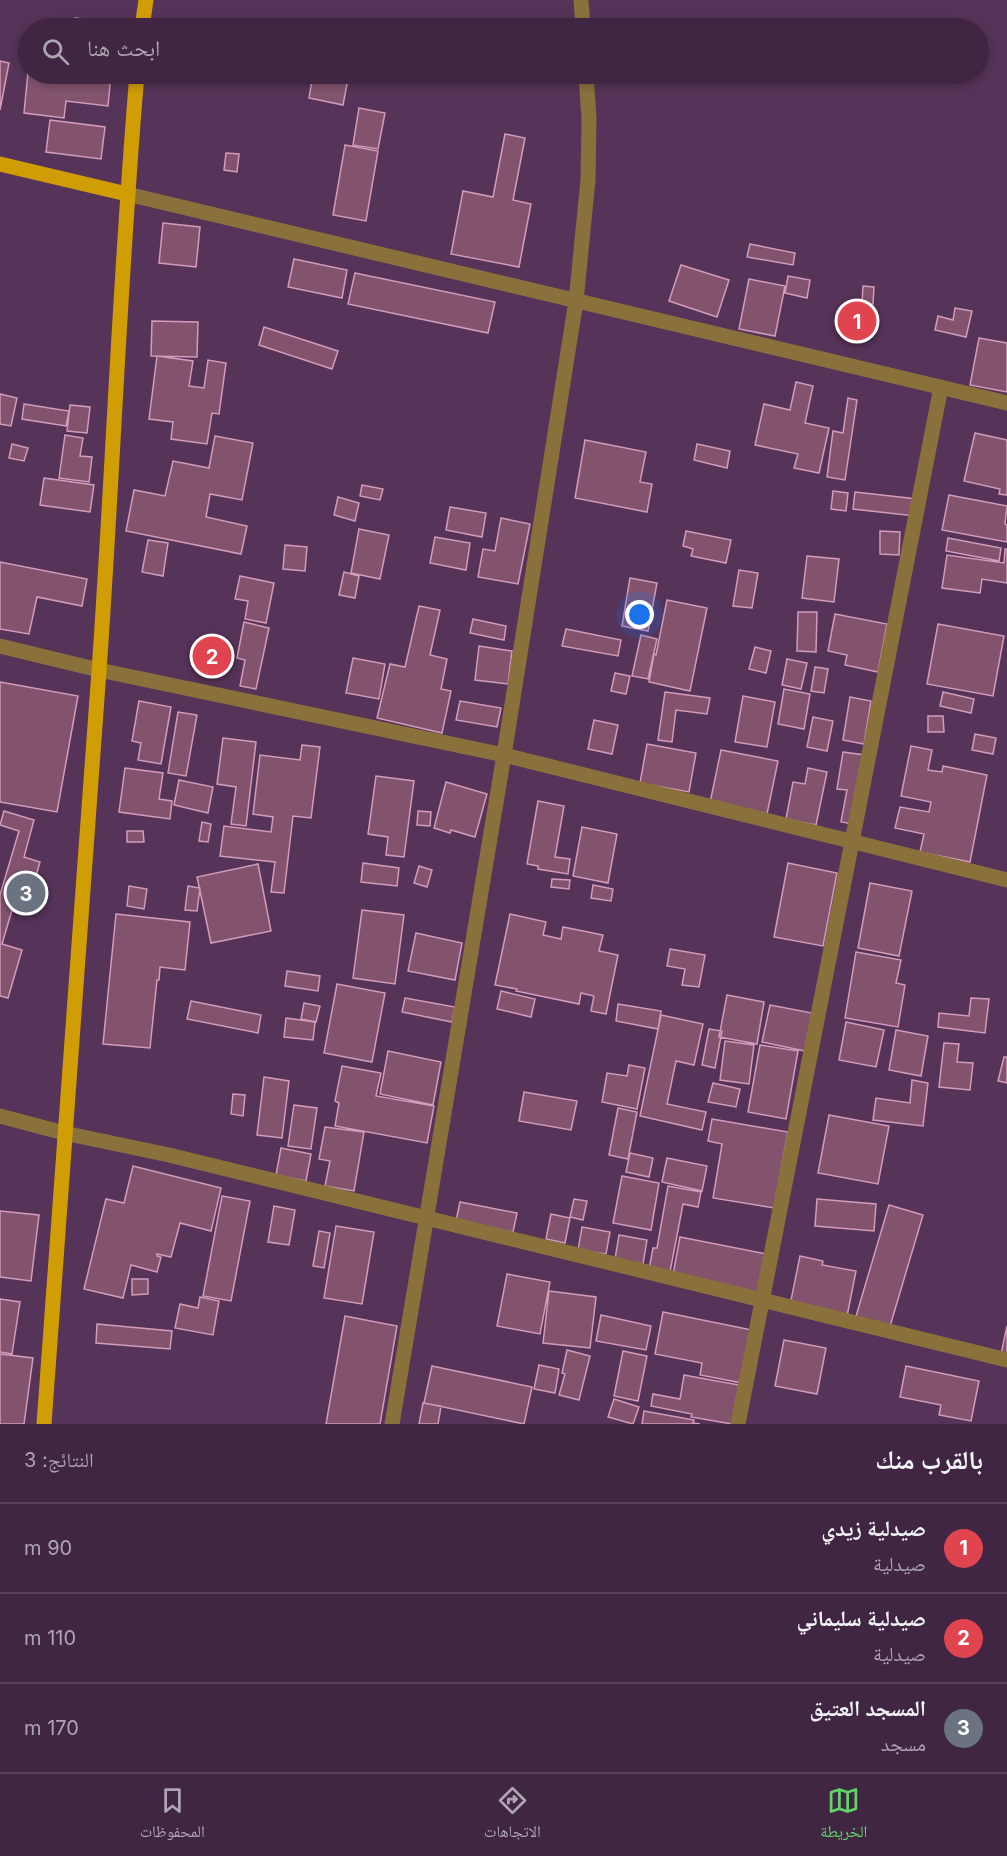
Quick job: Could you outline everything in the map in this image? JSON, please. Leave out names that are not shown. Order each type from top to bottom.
[{"type":"main road","points":[[143,18],[146,0]]},
{"type":"main road","points":[[44,1424],[99,670],[127,194],[136,84]]},
{"type":"main road","points":[[0,164],[127,194]]},
{"type":"street","points":[[581,0],[582,18]]},
{"type":"street","points":[[392,1424],[504,755],[576,301],[588,170],[587,84]]},
{"type":"street","points":[[127,194],[1007,403]]},
{"type":"street","points":[[738,1424],[941,387]]},
{"type":"street","points":[[0,646],[99,670],[504,755],[1007,880]]},
{"type":"street","points":[[0,1116],[64,1133],[169,1155],[1007,1360]]},
{"type":"building","points":[[0,61],[9,63],[0,110]]},
{"type":"building","points":[[27,84],[110,84],[108,106],[66,101],[64,118],[24,113]]},
{"type":"building","points":[[311,84],[347,84],[343,105],[309,98]]},
{"type":"building","points":[[359,108],[385,113],[378,149],[353,145]]},
{"type":"building","points":[[50,120],[105,127],[101,159],[46,152]]},
{"type":"building","points":[[505,134],[525,138],[513,200],[531,204],[519,267],[451,254],[463,191],[493,197]]},
{"type":"building","points":[[345,145],[378,151],[366,221],[333,215]]},
{"type":"building","points":[[226,153],[239,154],[237,172],[224,170]]},
{"type":"building","points":[[163,223],[200,227],[196,267],[159,263]]},
{"type":"building","points":[[750,244],[795,253],[793,265],[747,257]]},
{"type":"building","points":[[294,259],[347,270],[342,298],[288,287]]},
{"type":"building","points":[[681,265],[729,280],[717,317],[669,301]]},
{"type":"building","points":[[355,273],[495,302],[488,333],[348,304]]},
{"type":"building","points":[[788,276],[810,280],[807,298],[785,293]]},
{"type":"building","points":[[749,279],[785,286],[775,336],[739,329]]},
{"type":"building","points":[[863,286],[874,287],[873,304],[862,303]]},
{"type":"building","points":[[955,308],[972,311],[966,337],[935,330],[938,316],[953,320]]},
{"type":"building","points":[[152,321],[198,322],[197,357],[151,356]]},
{"type":"building","points":[[264,327],[338,351],[332,369],[259,345]]},
{"type":"building","points":[[979,338],[1007,343],[1007,392],[970,385]]},
{"type":"building","points":[[157,356],[193,361],[189,386],[204,388],[208,360],[226,363],[219,414],[212,413],[207,444],[171,439],[173,422],[149,419]]},
{"type":"building","points":[[796,382],[813,386],[805,423],[829,428],[819,473],[794,468],[798,454],[755,445],[764,404],[790,410]]},
{"type":"building","points":[[0,394],[17,398],[11,426],[0,424]]},
{"type":"building","points":[[848,398],[857,400],[845,480],[827,477],[833,431],[843,433]]},
{"type":"building","points":[[24,404],[69,411],[66,426],[22,419]]},
{"type":"building","points":[[70,405],[90,407],[87,433],[67,431]]},
{"type":"building","points":[[975,433],[1007,440],[1007,495],[999,494],[1000,489],[964,481]]},
{"type":"building","points":[[65,435],[83,438],[80,456],[92,457],[89,482],[59,478]]},
{"type":"building","points":[[215,436],[253,443],[242,500],[210,494],[206,517],[247,526],[241,554],[126,531],[134,490],[165,496],[173,461],[209,468]]},
{"type":"building","points":[[585,440],[646,452],[640,482],[652,484],[647,512],[575,498]]},
{"type":"building","points":[[12,444],[28,448],[24,461],[9,458]]},
{"type":"building","points":[[697,444],[730,451],[727,468],[694,460]]},
{"type":"building","points":[[44,478],[94,485],[90,512],[40,505]]},
{"type":"building","points":[[362,485],[383,489],[380,500],[360,496]]},
{"type":"building","points":[[833,491],[848,493],[846,511],[831,509]]},
{"type":"building","points":[[855,492],[917,499],[915,516],[853,509]]},
{"type":"building","points":[[949,495],[1007,506],[1005,524],[1007,525],[1007,542],[942,530]]},
{"type":"building","points":[[338,497],[359,503],[355,521],[334,515]]},
{"type":"building","points":[[450,507],[486,513],[482,537],[446,530]]},
{"type":"building","points":[[501,518],[530,524],[518,584],[478,577],[483,549],[495,551]]},
{"type":"building","points":[[359,529],[389,535],[380,579],[351,573]]},
{"type":"building","points":[[686,531],[731,540],[726,563],[691,556],[693,549],[683,546]]},
{"type":"building","points":[[880,531],[900,532],[899,555],[880,554]]},
{"type":"building","points":[[435,537],[470,543],[466,570],[430,563]]},
{"type":"building","points":[[948,538],[1001,548],[999,561],[946,551]]},
{"type":"building","points":[[148,540],[168,543],[163,576],[142,572]]},
{"type":"building","points":[[285,545],[307,547],[305,571],[283,569]]},
{"type":"building","points":[[1005,549],[1007,549],[1007,583],[982,579],[980,593],[942,588],[947,555],[1004,563]]},
{"type":"building","points":[[807,556],[839,559],[834,602],[802,598]]},
{"type":"building","points":[[0,562],[87,579],[82,606],[37,597],[29,634],[0,629]]},
{"type":"building","points":[[739,570],[758,573],[752,608],[733,606]]},
{"type":"building","points":[[344,572],[359,576],[355,598],[339,595]]},
{"type":"building","points":[[240,576],[274,583],[266,623],[245,619],[248,601],[235,599]]},
{"type":"building","points":[[630,578],[657,583],[648,631],[622,626]]},
{"type":"building","points":[[667,600],[707,608],[690,691],[649,682]]},
{"type":"building","points":[[419,606],[440,610],[430,655],[447,659],[441,689],[451,691],[442,733],[377,718],[390,664],[405,667]]},
{"type":"building","points":[[798,612],[817,612],[816,652],[797,651]]},
{"type":"building","points":[[835,614],[887,624],[878,672],[845,665],[847,655],[828,651]]},
{"type":"building","points":[[473,619],[506,626],[504,640],[470,633]]},
{"type":"building","points":[[244,622],[269,628],[256,689],[240,686],[245,660],[237,658]]},
{"type":"building","points":[[938,624],[1004,636],[993,696],[927,684]]},
{"type":"building","points":[[566,629],[621,640],[618,656],[562,646]]},
{"type":"building","points":[[641,635],[657,639],[648,679],[632,676]]},
{"type":"building","points":[[479,646],[512,651],[508,684],[475,680]]},
{"type":"building","points":[[755,647],[771,651],[766,673],[749,669]]},
{"type":"building","points":[[353,658],[385,664],[379,699],[346,693]]},
{"type":"building","points":[[787,659],[807,663],[801,689],[782,685]]},
{"type":"building","points":[[815,667],[828,669],[824,693],[811,691]]},
{"type":"building","points":[[615,673],[630,676],[626,694],[611,691]]},
{"type":"building","points":[[0,682],[78,696],[57,812],[0,802]]},
{"type":"building","points":[[784,689],[810,694],[804,729],[778,724]]},
{"type":"building","points":[[665,692],[710,698],[707,714],[676,710],[672,742],[658,740]]},
{"type":"building","points":[[943,692],[974,699],[971,713],[940,706]]},
{"type":"building","points":[[743,696],[775,702],[767,747],[735,742]]},
{"type":"building","points":[[850,697],[871,701],[864,744],[843,740]]},
{"type":"building","points":[[139,701],[171,707],[161,764],[138,760],[141,743],[132,741]]},
{"type":"building","points":[[460,701],[501,708],[497,727],[456,720]]},
{"type":"building","points":[[178,712],[197,715],[186,776],[168,773]]},
{"type":"building","points":[[928,716],[943,716],[944,732],[928,732]]},
{"type":"building","points":[[813,717],[833,721],[827,751],[807,747]]},
{"type":"building","points":[[594,720],[618,725],[612,754],[588,749]]},
{"type":"building","points":[[975,734],[996,738],[993,754],[972,750]]},
{"type":"building","points":[[223,738],[256,742],[246,826],[231,824],[236,787],[217,784]]},
{"type":"building","points":[[647,744],[696,753],[689,792],[640,783]]},
{"type":"building","points":[[302,745],[320,747],[311,818],[293,816],[284,893],[271,892],[275,862],[220,856],[224,826],[271,832],[273,817],[253,814],[260,755],[300,760]]},
{"type":"building","points":[[911,746],[932,750],[928,770],[942,772],[943,766],[987,775],[970,862],[920,852],[924,834],[895,828],[900,807],[929,812],[931,802],[901,796]]},
{"type":"building","points":[[721,750],[778,761],[767,814],[710,803]]},
{"type":"building","points":[[843,752],[865,755],[853,824],[841,822],[847,790],[837,789]]},
{"type":"building","points":[[125,768],[163,773],[159,799],[172,801],[170,819],[119,812]]},
{"type":"building","points":[[808,768],[827,772],[816,825],[786,819],[793,782],[805,784]]},
{"type":"building","points":[[376,776],[414,781],[404,857],[386,855],[388,837],[368,834]]},
{"type":"building","points":[[179,780],[213,787],[208,813],[174,805]]},
{"type":"building","points":[[446,782],[487,794],[475,837],[434,828]]},
{"type":"building","points":[[538,801],[564,806],[555,857],[570,859],[568,874],[538,869],[538,866],[527,864]]},
{"type":"building","points":[[4,811],[34,820],[24,857],[40,862],[25,914],[12,910],[2,944],[22,950],[8,998],[0,996],[0,895],[19,831],[0,825]]},
{"type":"building","points":[[418,811],[431,812],[430,826],[417,825]]},
{"type":"building","points":[[202,822],[211,824],[208,842],[199,841]]},
{"type":"building","points":[[582,827],[617,834],[608,883],[573,876]]},
{"type":"building","points":[[127,831],[143,831],[144,842],[127,842]]},
{"type":"building","points":[[363,863],[399,868],[397,886],[361,882]]},
{"type":"building","points":[[788,863],[837,873],[823,946],[774,937]]},
{"type":"building","points":[[258,864],[271,931],[211,943],[197,877]]},
{"type":"building","points":[[419,866],[432,870],[427,887],[414,883]]},
{"type":"building","points":[[552,879],[570,880],[569,889],[551,887]]},
{"type":"building","points":[[870,883],[912,891],[899,956],[858,948]]},
{"type":"building","points":[[593,885],[613,889],[611,901],[591,898]]},
{"type":"building","points":[[129,886],[147,889],[144,909],[127,906]]},
{"type":"building","points":[[188,886],[200,888],[197,911],[185,910]]},
{"type":"building","points":[[362,910],[404,915],[395,984],[353,978]]},
{"type":"building","points":[[116,914],[190,922],[185,970],[160,967],[150,1048],[103,1044]]},
{"type":"building","points":[[510,914],[546,922],[543,935],[561,939],[563,927],[603,935],[599,951],[618,955],[606,1014],[591,1011],[594,996],[581,993],[579,1004],[495,985]]},
{"type":"building","points":[[416,933],[462,943],[455,980],[408,971]]},
{"type":"building","points":[[670,949],[705,955],[699,987],[682,985],[685,969],[667,966]]},
{"type":"building","points":[[856,952],[901,960],[896,983],[905,985],[898,1027],[845,1018]]},
{"type":"building","points":[[287,971],[320,976],[318,991],[285,986]]},
{"type":"building","points":[[337,984],[385,993],[372,1062],[324,1053]]},
{"type":"building","points":[[501,991],[535,999],[531,1017],[497,1009]]},
{"type":"building","points":[[727,995],[764,1002],[757,1044],[719,1037]]},
{"type":"building","points":[[405,998],[455,1007],[452,1022],[402,1012]]},
{"type":"building","points":[[971,998],[989,999],[985,1033],[938,1027],[939,1013],[969,1016]]},
{"type":"building","points":[[191,1001],[261,1015],[258,1033],[187,1019]]},
{"type":"building","points":[[304,1003],[320,1006],[316,1022],[301,1019]]},
{"type":"building","points":[[618,1004],[661,1011],[658,1029],[616,1021]]},
{"type":"building","points":[[770,1005],[812,1013],[805,1051],[762,1042]]},
{"type":"building","points":[[661,1015],[703,1024],[694,1065],[676,1061],[667,1104],[706,1112],[702,1130],[640,1116]]},
{"type":"building","points":[[286,1018],[315,1022],[313,1040],[284,1037]]},
{"type":"building","points":[[846,1022],[884,1030],[876,1067],[839,1060]]},
{"type":"building","points":[[709,1029],[722,1031],[715,1068],[702,1065]]},
{"type":"building","points":[[896,1030],[928,1036],[921,1076],[889,1070]]},
{"type":"building","points":[[725,1041],[754,1045],[749,1084],[720,1080]]},
{"type":"building","points":[[944,1043],[959,1044],[957,1062],[973,1063],[970,1090],[939,1087]]},
{"type":"building","points":[[760,1045],[798,1051],[786,1119],[748,1112]]},
{"type":"building","points":[[388,1051],[441,1062],[433,1105],[380,1094]]},
{"type":"building","points":[[1004,1057],[1007,1057],[1007,1083],[998,1081]]},
{"type":"building","points":[[629,1065],[645,1068],[637,1109],[602,1102],[607,1073],[627,1076]]},
{"type":"building","points":[[342,1066],[381,1073],[376,1096],[434,1106],[427,1143],[335,1126],[339,1103],[335,1101]]},
{"type":"building","points":[[264,1077],[289,1081],[282,1138],[257,1135]]},
{"type":"building","points":[[912,1080],[928,1083],[923,1126],[873,1120],[876,1098],[910,1103]]},
{"type":"building","points":[[713,1083],[740,1089],[736,1107],[708,1102]]},
{"type":"building","points":[[524,1092],[577,1101],[571,1130],[519,1121]]},
{"type":"building","points":[[233,1094],[245,1095],[243,1116],[231,1114]]},
{"type":"building","points":[[294,1105],[317,1108],[311,1149],[288,1146]]},
{"type":"building","points":[[618,1108],[637,1112],[628,1159],[609,1155]]},
{"type":"building","points":[[829,1115],[889,1126],[878,1184],[818,1173]]},
{"type":"building","points":[[712,1119],[788,1132],[774,1208],[713,1198],[722,1144],[708,1141]]},
{"type":"building","points":[[325,1127],[364,1132],[354,1191],[325,1186],[330,1161],[319,1159]]},
{"type":"building","points":[[281,1148],[311,1154],[306,1181],[276,1175]]},
{"type":"building","points":[[630,1153],[653,1158],[649,1177],[626,1172]]},
{"type":"building","points":[[667,1158],[707,1166],[702,1191],[662,1182]]},
{"type":"building","points":[[133,1166],[221,1188],[211,1231],[180,1223],[171,1257],[157,1254],[161,1257],[157,1272],[131,1265],[123,1298],[84,1289],[106,1199],[124,1203]]},
{"type":"building","points":[[622,1176],[659,1183],[651,1230],[613,1223]]},
{"type":"building","points":[[668,1186],[701,1192],[698,1207],[683,1204],[670,1272],[649,1269],[653,1248],[657,1248]]},
{"type":"building","points":[[222,1196],[250,1201],[231,1301],[203,1296]]},
{"type":"building","points":[[574,1199],[587,1201],[583,1220],[570,1217]]},
{"type":"building","points":[[817,1199],[876,1204],[874,1231],[815,1226]]},
{"type":"building","points":[[460,1202],[517,1213],[513,1232],[456,1221]]},
{"type":"building","points":[[889,1205],[923,1215],[888,1333],[854,1323]]},
{"type":"building","points":[[274,1206],[295,1210],[289,1245],[268,1242]]},
{"type":"building","points":[[0,1211],[39,1215],[31,1281],[0,1277]]},
{"type":"building","points":[[551,1214],[570,1218],[565,1243],[546,1239]]},
{"type":"building","points":[[336,1226],[374,1232],[362,1304],[324,1298]]},
{"type":"building","points":[[582,1227],[610,1232],[606,1254],[578,1250]]},
{"type":"building","points":[[319,1231],[330,1233],[324,1268],[313,1266]]},
{"type":"building","points":[[619,1235],[647,1240],[643,1264],[615,1259]]},
{"type":"building","points":[[680,1237],[766,1254],[757,1297],[672,1280]]},
{"type":"building","points":[[800,1256],[823,1261],[822,1265],[856,1271],[846,1321],[789,1310]]},
{"type":"building","points":[[507,1274],[550,1282],[540,1334],[497,1326]]},
{"type":"building","points":[[132,1279],[148,1279],[148,1294],[132,1295]]},
{"type":"building","points":[[549,1291],[596,1297],[590,1348],[543,1343]]},
{"type":"building","points":[[200,1297],[219,1301],[213,1335],[175,1328],[180,1304],[198,1308]]},
{"type":"building","points":[[0,1299],[20,1302],[12,1354],[0,1352]]},
{"type":"building","points":[[663,1312],[752,1330],[742,1383],[700,1375],[702,1363],[655,1354]]},
{"type":"building","points":[[601,1315],[651,1326],[646,1350],[596,1341]]},
{"type":"building","points":[[345,1316],[397,1326],[380,1424],[326,1424]]},
{"type":"building","points":[[97,1324],[172,1331],[170,1349],[96,1343]]},
{"type":"building","points":[[1007,1326],[1007,1361],[1000,1359]]},
{"type":"building","points":[[784,1340],[826,1348],[817,1394],[775,1386]]},
{"type":"building","points":[[567,1350],[590,1356],[579,1400],[559,1395],[565,1374],[562,1373]]},
{"type":"building","points":[[623,1351],[647,1356],[638,1401],[614,1396]]},
{"type":"building","points":[[0,1354],[33,1358],[24,1424],[0,1424]]},
{"type":"building","points":[[539,1365],[559,1369],[555,1393],[534,1389]]},
{"type":"building","points":[[432,1366],[532,1387],[524,1424],[424,1403]]},
{"type":"building","points":[[906,1366],[979,1381],[971,1421],[939,1415],[941,1405],[900,1397]]},
{"type":"building","points":[[684,1375],[739,1385],[732,1424],[691,1417],[692,1414],[651,1406],[653,1394],[680,1399]]},
{"type":"building","points":[[614,1399],[639,1407],[633,1424],[608,1417]]},
{"type":"building","points":[[423,1403],[441,1406],[438,1424],[419,1424]]},
{"type":"building","points":[[644,1411],[694,1420],[693,1423],[700,1424],[642,1424]]},
{"type":"place","name":"صيدلية زيدي","points":[[857,321]]},
{"type":"place","name":"صيدلية سليماني","points":[[212,656]]},
{"type":"place","name":"المسجد العتيق","points":[[26,893]]}]
